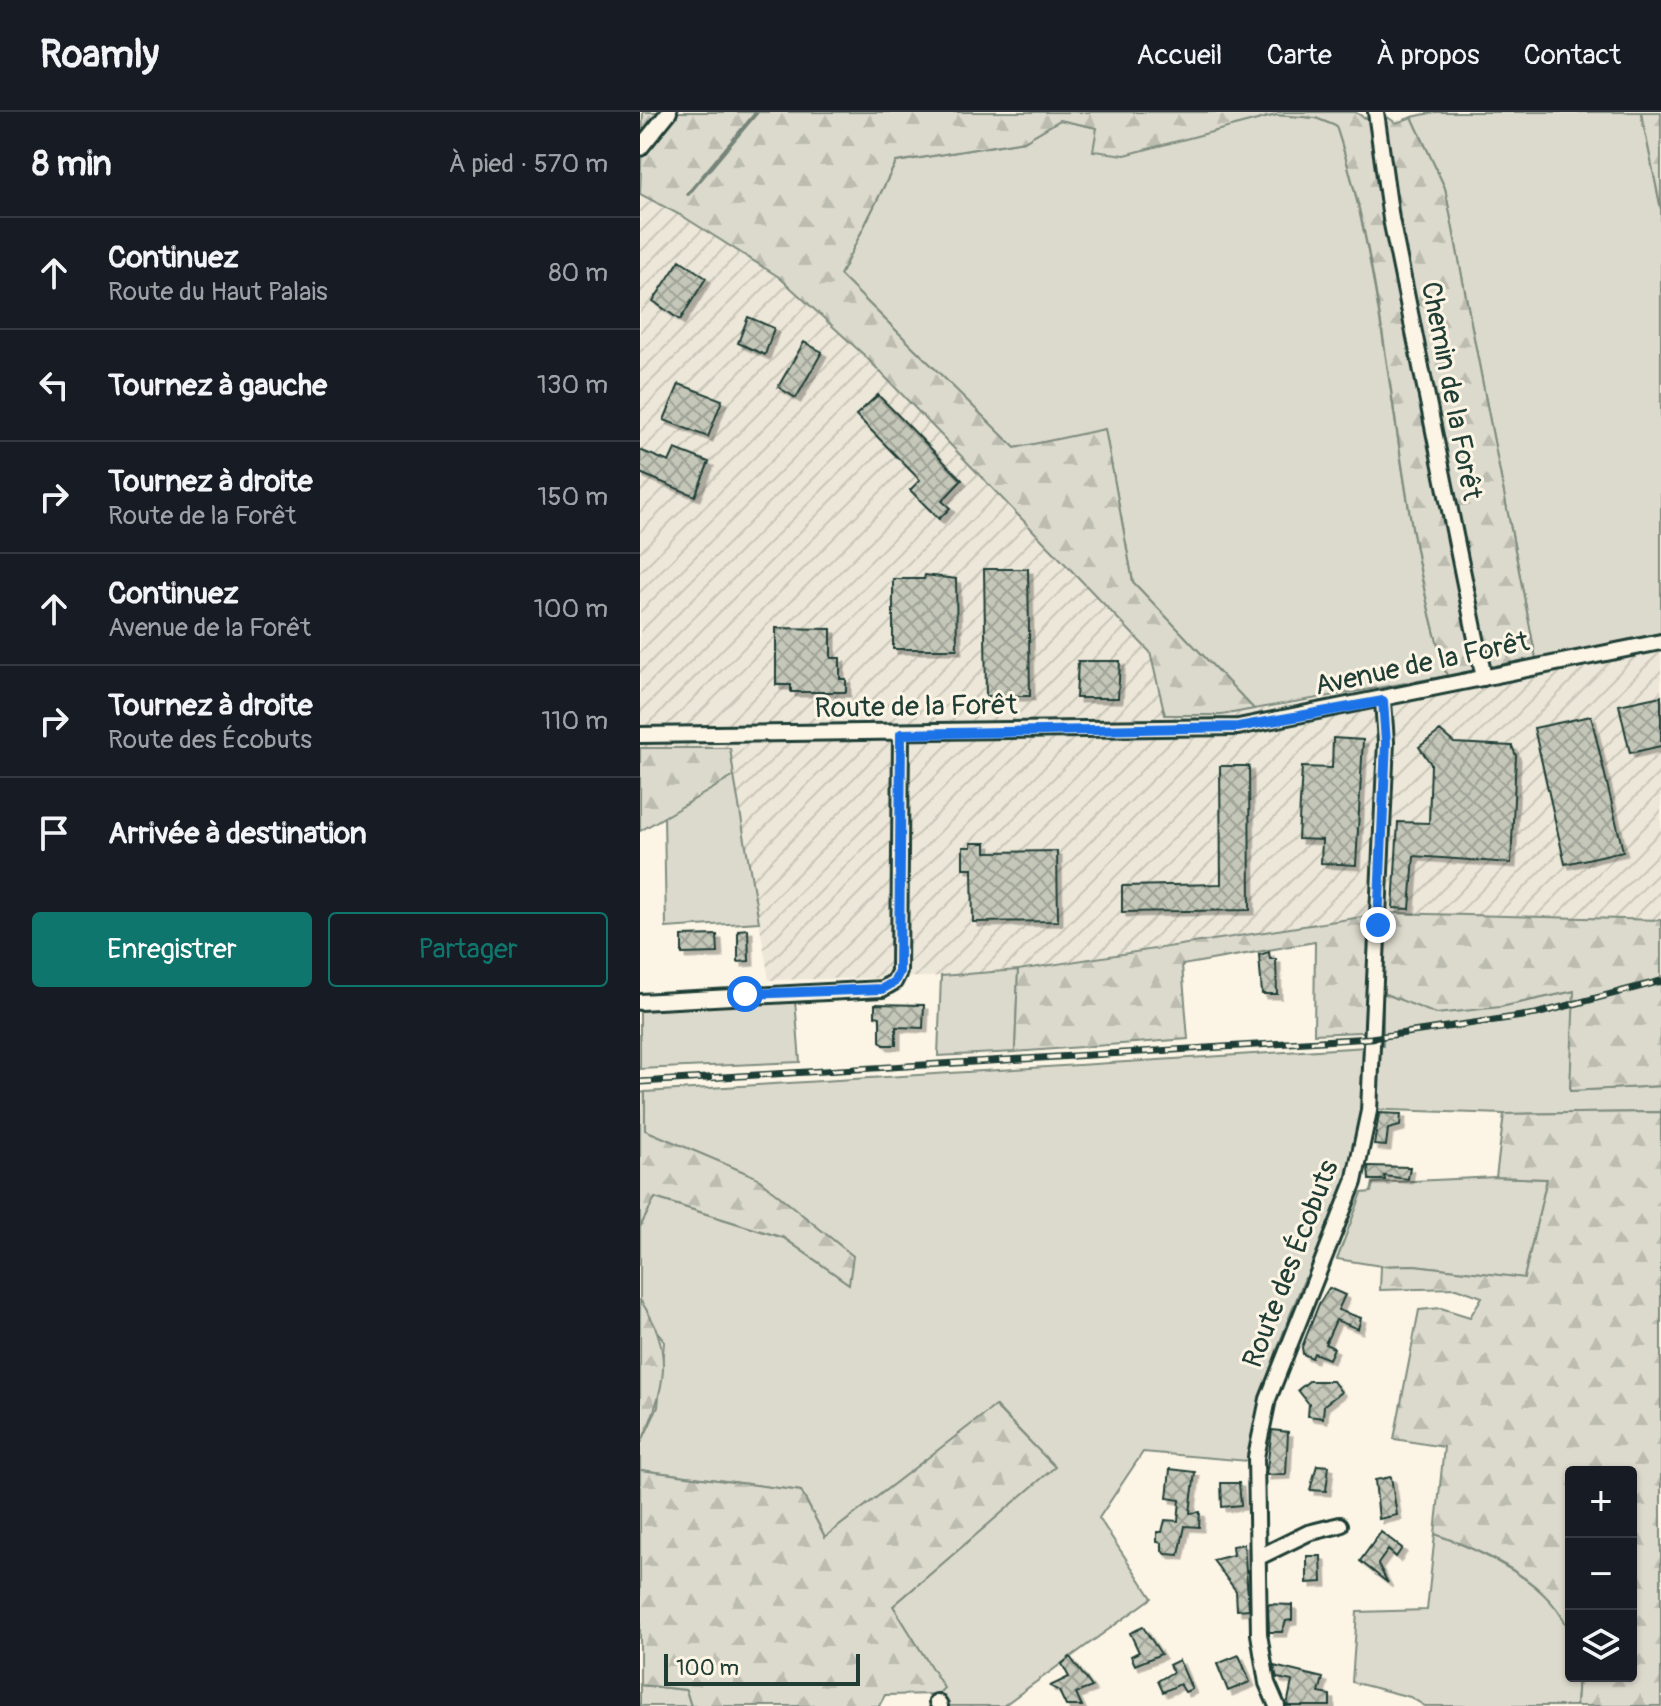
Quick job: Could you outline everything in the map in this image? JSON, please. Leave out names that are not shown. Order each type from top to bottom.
[{"type":"street","points":[[640,148],[669,112]]},
{"type":"street","name":"Chemin de la Forêt","points":[[1376,112],[1393,235],[1484,678]]},
{"type":"street","name":"Avenue de la Forêt","points":[[1192,730],[1238,727],[1383,701],[1661,642]]},
{"type":"street","name":"Route des Écobuts","points":[[1277,1706],[1267,1683],[1259,1634],[1256,1457],[1268,1399],[1354,1182],[1369,1111],[1386,742],[1383,701]]},
{"type":"street","name":"Route de la Forêt","points":[[640,735],[1192,730]]},
{"type":"street","points":[[640,1002],[882,989],[894,982],[899,972],[901,734]]},
{"type":"street","points":[[1259,1557],[1308,1533],[1340,1525]]},
{"type":"shaded area","points":[[640,194],[684,217],[779,277],[864,355],[1150,652],[1222,715],[1370,692],[1661,633],[1661,920],[1388,913],[1018,970],[927,977],[769,980],[730,748],[640,748]]},
{"type":"green space","points":[[643,112],[1355,112],[1365,118],[1386,116],[1396,123],[1412,117],[1445,188],[1536,659],[1447,676],[1414,540],[1370,262],[1336,126],[1316,118],[1276,115],[1125,155],[1093,151],[1097,128],[1060,120],[1024,141],[896,162],[840,275],[1015,448],[1105,429],[1133,582],[1254,709],[1222,715],[1165,715],[1150,652],[864,355],[779,277],[684,217],[640,194]]},
{"type":"green space","points":[[1435,112],[1641,112],[1661,209],[1661,633],[1536,659],[1445,188],[1412,117]]},
{"type":"green space","points":[[1641,112],[1661,112],[1661,209]]},
{"type":"green space","points":[[1276,115],[1316,118],[1336,126],[1370,262],[1414,540],[1447,676],[1254,709],[1133,582],[1105,430],[1015,448],[840,275],[896,162],[1024,141],[1060,120],[1097,128],[1212,131]]},
{"type":"green space","points":[[640,748],[730,748],[734,776],[640,831]]},
{"type":"green space","points":[[734,776],[759,922],[666,928],[664,816]]},
{"type":"green space","points":[[1388,913],[1661,920],[1661,1086],[1570,1091],[1574,991],[1500,1007],[1436,1014],[1383,993],[1383,1031],[1314,1034],[1315,942],[1182,965],[1188,1039],[1015,1052],[1018,970]]},
{"type":"green space","points":[[1018,970],[1015,1052],[938,1056],[941,976]]},
{"type":"green space","points":[[1575,991],[1570,1091],[1661,1086],[1661,1112],[1504,1114],[1362,1109],[1348,1175],[1334,1217],[1308,1279],[1305,1278],[1271,1368],[1248,1461],[1143,1452],[1099,1518],[1152,1598],[1003,1706],[944,1706],[938,1694],[943,1687],[893,1606],[1054,1467],[996,1406],[825,1537],[801,1491],[640,1470],[640,1445],[658,1407],[664,1342],[640,1300],[640,1227],[655,1198],[784,1238],[849,1284],[756,1177],[644,1130],[645,1092],[1383,1046],[1382,992],[1500,1007]]},
{"type":"green space","points":[[795,1000],[800,1062],[640,1069],[640,1009]]},
{"type":"green space","points":[[645,1092],[645,1130],[756,1177],[853,1256],[849,1284],[784,1238],[655,1198],[640,1227],[640,1093]]},
{"type":"green space","points":[[1661,1112],[1661,1706],[1576,1706],[1578,1682],[1637,1682],[1637,1466],[1565,1466],[1565,1624],[1548,1599],[1514,1571],[1475,1550],[1435,1534],[1444,1447],[1394,1439],[1419,1310],[1441,1308],[1470,1317],[1482,1297],[1457,1288],[1380,1290],[1381,1266],[1414,1265],[1524,1278],[1547,1179],[1496,1177],[1504,1114]]},
{"type":"green space","points":[[1496,1177],[1547,1179],[1524,1278],[1414,1265],[1381,1266],[1337,1259],[1362,1193],[1371,1192],[1373,1183]]},
{"type":"green space","points":[[640,1300],[659,1336],[663,1371],[656,1407],[640,1445]]},
{"type":"green space","points":[[995,1406],[1055,1467],[893,1606],[944,1688],[938,1694],[885,1695],[879,1706],[691,1706],[686,1690],[640,1685],[640,1470],[801,1491],[825,1537]]},
{"type":"green space","points":[[1435,1534],[1513,1571],[1549,1599],[1565,1621],[1565,1682],[1578,1682],[1576,1706],[1425,1706],[1410,1697],[1352,1682],[1357,1612],[1427,1610]]},
{"type":"green space","points":[[640,1685],[686,1690],[691,1706],[640,1706]]},
{"type":"building","points":[[680,260],[706,278],[680,320],[653,301]]},
{"type":"building","points":[[748,317],[774,328],[765,355],[738,343]]},
{"type":"building","points":[[804,342],[822,352],[796,398],[778,387]]},
{"type":"building","points":[[679,384],[722,400],[708,437],[664,420]]},
{"type":"building","points":[[878,395],[962,480],[942,501],[950,508],[939,519],[910,490],[920,480],[856,415]]},
{"type":"building","points":[[675,449],[709,462],[695,496],[640,473],[640,450],[669,462]]},
{"type":"building","points":[[984,569],[1028,569],[1030,696],[986,696]]},
{"type":"building","points":[[925,575],[956,579],[957,649],[893,649],[893,579],[924,579]]},
{"type":"building","points":[[776,628],[831,629],[831,658],[840,658],[840,679],[846,679],[846,692],[791,692],[791,685],[776,685]]},
{"type":"building","points":[[1078,661],[1120,661],[1118,698],[1076,698]]},
{"type":"building","points":[[1661,696],[1661,746],[1630,753],[1619,705]]},
{"type":"building","points":[[1591,716],[1623,851],[1565,864],[1534,728]]},
{"type":"building","points":[[1440,731],[1454,743],[1512,746],[1516,756],[1511,863],[1414,856],[1410,909],[1393,908],[1398,822],[1429,823],[1431,764],[1419,747]]},
{"type":"building","points":[[1333,738],[1363,740],[1356,865],[1321,863],[1322,840],[1298,839],[1302,767],[1332,768]]},
{"type":"building","points":[[1220,766],[1249,766],[1250,910],[1122,912],[1122,886],[1221,884]]},
{"type":"building","points":[[971,843],[986,843],[986,852],[1057,851],[1058,921],[973,922],[972,868],[963,868],[963,847],[971,847]]},
{"type":"building","points":[[748,929],[749,961],[738,962],[738,930]]},
{"type":"building","points":[[717,935],[718,953],[682,954],[682,936]]},
{"type":"building","points":[[1269,952],[1270,959],[1276,959],[1277,994],[1262,994],[1259,955]]},
{"type":"building","points":[[875,1004],[924,1005],[923,1028],[896,1027],[896,1045],[884,1045],[880,1041],[880,1017],[875,1016]]},
{"type":"building","points":[[1379,1113],[1401,1114],[1400,1126],[1388,1129],[1386,1146],[1374,1145]]},
{"type":"building","points":[[1368,1166],[1410,1167],[1408,1179],[1384,1176],[1385,1180],[1369,1180]]},
{"type":"building","points":[[1329,1288],[1345,1295],[1338,1310],[1361,1318],[1358,1329],[1336,1320],[1325,1344],[1334,1348],[1329,1359],[1314,1353],[1312,1358],[1303,1354],[1302,1347],[1319,1304]]},
{"type":"building","points":[[1309,1381],[1333,1381],[1341,1392],[1324,1405],[1323,1418],[1308,1416],[1309,1404],[1298,1390]]},
{"type":"building","points":[[1272,1430],[1288,1432],[1286,1474],[1266,1475]]},
{"type":"building","points":[[1317,1465],[1329,1466],[1326,1491],[1310,1490]]},
{"type":"building","points":[[1170,1469],[1195,1472],[1190,1513],[1200,1512],[1199,1527],[1185,1526],[1179,1555],[1166,1554],[1162,1551],[1162,1543],[1157,1542],[1157,1532],[1162,1532],[1165,1520],[1178,1521],[1180,1500],[1167,1498]]},
{"type":"building","points":[[1391,1477],[1397,1515],[1379,1519],[1375,1480]]},
{"type":"building","points":[[1221,1483],[1239,1483],[1241,1505],[1222,1507]]},
{"type":"building","points":[[1381,1532],[1402,1548],[1396,1557],[1388,1550],[1378,1564],[1388,1583],[1360,1561]]},
{"type":"building","points":[[1244,1544],[1249,1609],[1237,1610],[1236,1591],[1213,1560],[1233,1555],[1232,1546]]},
{"type":"building","points":[[1307,1556],[1321,1556],[1322,1582],[1307,1583]]},
{"type":"building","points":[[1268,1604],[1292,1605],[1292,1620],[1286,1621],[1282,1632],[1269,1632]]},
{"type":"building","points":[[1143,1627],[1161,1654],[1135,1665],[1131,1656],[1139,1652],[1130,1633]]},
{"type":"building","points":[[1239,1655],[1250,1682],[1228,1691],[1217,1664]]},
{"type":"building","points":[[1070,1657],[1092,1687],[1076,1693],[1082,1706],[1066,1706],[1059,1691],[1050,1686],[1069,1677],[1062,1664]]},
{"type":"building","points":[[1179,1660],[1192,1689],[1185,1692],[1180,1684],[1163,1692],[1158,1681],[1173,1672],[1169,1665]]},
{"type":"building","points":[[1274,1666],[1323,1678],[1319,1693],[1330,1695],[1330,1706],[1287,1706],[1292,1681],[1277,1678]]},
{"type":"waterway","points":[[688,194],[757,112]]},
{"type":"railway","points":[[640,1082],[1371,1038],[1536,1014],[1661,981]]},
{"type":"route","points":[[745,994],[882,989],[894,982],[899,972],[901,734],[1238,727],[1383,701],[1386,742],[1378,925]]}]
